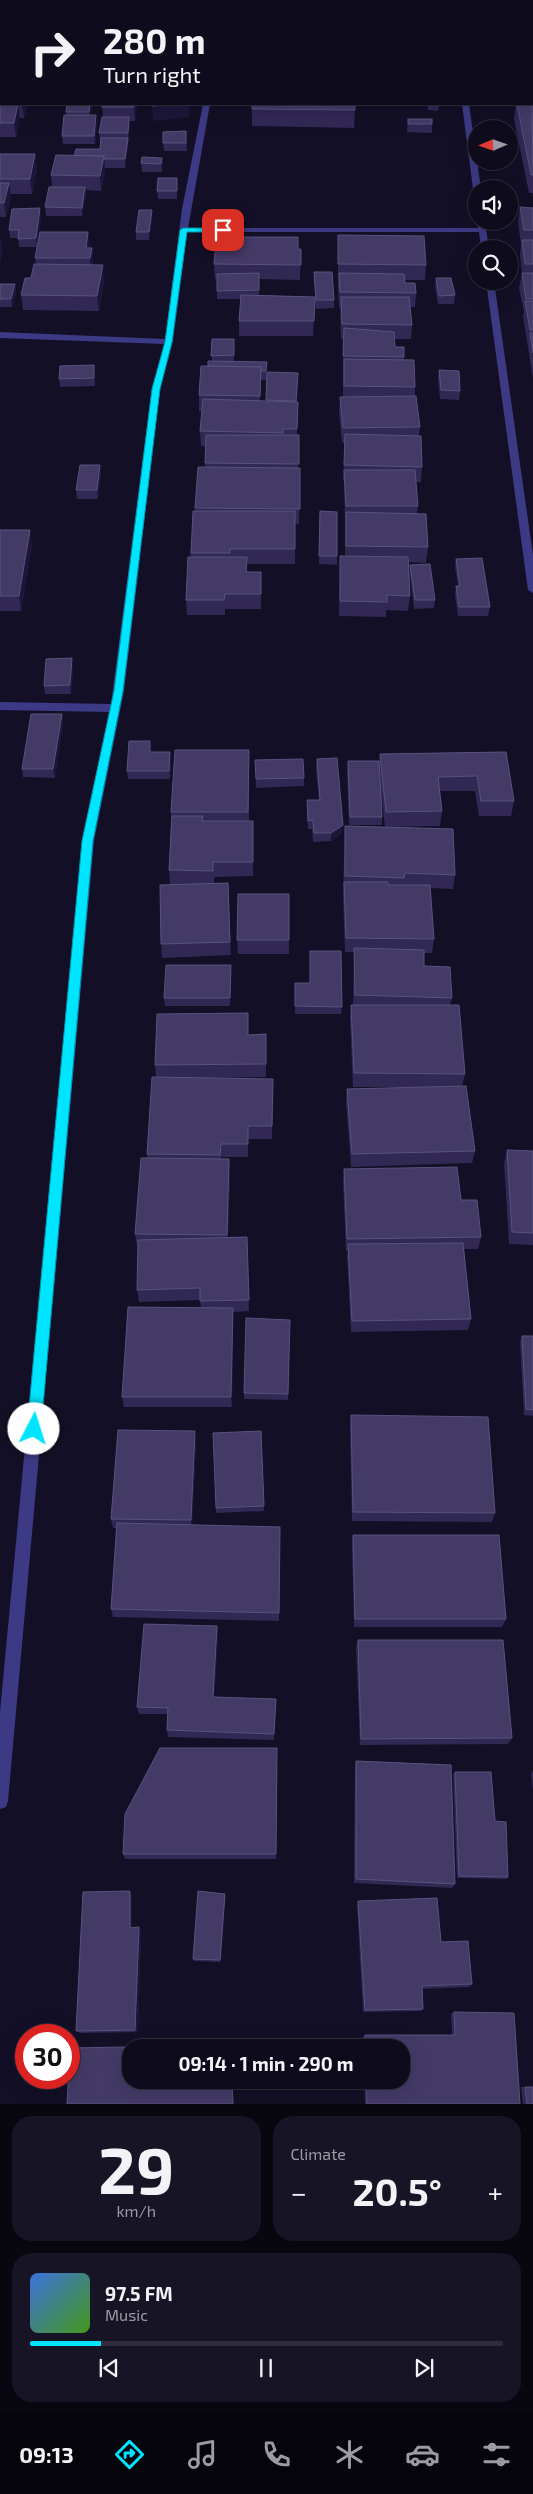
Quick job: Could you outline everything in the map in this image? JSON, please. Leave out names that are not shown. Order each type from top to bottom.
[{"type":"street","points":[[0,1801],[88,841],[115,708],[156,389],[169,342],[183,230],[206,105]]},
{"type":"street","points":[[465,105],[476,180]]},
{"type":"street","points":[[183,230],[468,230]]},
{"type":"street","points":[[483,230],[484,240]]},
{"type":"street","points":[[491,290],[533,590]]},
{"type":"street","points":[[0,335],[169,342]]},
{"type":"street","points":[[0,706],[115,708]]},
{"type":"building","points":[[0,105],[18,105],[14,123],[0,123]]},
{"type":"building","points":[[67,105],[90,105],[89,112],[66,112]]},
{"type":"building","points":[[102,105],[134,105],[134,107],[102,107]]},
{"type":"building","points":[[252,105],[355,105],[355,110],[252,109]]},
{"type":"building","points":[[517,105],[532,105],[533,175],[531,175]]},
{"type":"building","points":[[64,115],[96,115],[94,136],[62,136]]},
{"type":"building","points":[[102,117],[129,117],[128,133],[99,133]]},
{"type":"building","points":[[408,119],[432,119],[432,124],[408,124]]},
{"type":"building","points":[[186,131],[186,143],[163,143],[163,132]]},
{"type":"building","points":[[101,138],[128,138],[125,159],[104,159],[104,156],[74,156],[76,149],[100,149]]},
{"type":"building","points":[[0,154],[35,154],[30,179],[0,179]]},
{"type":"building","points":[[56,155],[104,156],[100,176],[51,175]]},
{"type":"building","points":[[142,157],[162,158],[161,164],[141,163]]},
{"type":"building","points":[[158,178],[177,178],[177,191],[157,191]]},
{"type":"building","points":[[0,183],[9,183],[4,203],[0,203]]},
{"type":"building","points":[[49,187],[85,187],[82,208],[45,207]]},
{"type":"building","points":[[520,207],[533,208],[533,230],[524,230]]},
{"type":"building","points":[[40,208],[36,238],[18,239],[19,230],[9,230],[12,209]]},
{"type":"building","points":[[139,210],[152,210],[149,232],[136,232]]},
{"type":"building","points":[[40,232],[88,232],[86,248],[92,248],[90,258],[35,258]]},
{"type":"building","points":[[338,235],[424,236],[426,265],[338,264]]},
{"type":"building","points":[[216,237],[298,237],[298,249],[301,249],[301,265],[214,264]]},
{"type":"building","points":[[522,240],[533,240],[533,264],[525,264]]},
{"type":"building","points":[[34,264],[103,265],[97,296],[21,295],[25,278],[31,278]]},
{"type":"building","points":[[314,272],[332,272],[334,300],[316,300]]},
{"type":"building","points":[[259,273],[259,290],[217,291],[217,274]]},
{"type":"building","points":[[339,273],[404,274],[405,283],[415,283],[416,293],[340,292]]},
{"type":"building","points":[[522,273],[533,273],[533,299],[526,299]]},
{"type":"building","points":[[436,278],[451,278],[455,295],[439,296]]},
{"type":"building","points":[[0,284],[15,284],[11,299],[0,299]]},
{"type":"building","points":[[241,295],[315,297],[314,321],[239,321]]},
{"type":"building","points":[[341,297],[409,297],[412,325],[342,324]]},
{"type":"building","points":[[525,301],[533,301],[533,330],[530,330]]},
{"type":"building","points":[[344,328],[394,332],[395,347],[404,347],[404,357],[343,356]]},
{"type":"building","points":[[530,333],[533,333],[533,353]]},
{"type":"building","points":[[212,339],[234,339],[234,355],[211,356]]},
{"type":"building","points":[[344,359],[414,360],[415,387],[344,386]]},
{"type":"building","points":[[208,361],[267,362],[266,371],[261,371],[261,367],[208,366]]},
{"type":"building","points":[[94,365],[94,378],[59,379],[60,366]]},
{"type":"building","points":[[201,366],[261,367],[260,396],[199,395]]},
{"type":"building","points":[[439,370],[459,371],[460,391],[441,390]]},
{"type":"building","points":[[267,372],[298,373],[296,401],[266,400]]},
{"type":"building","points":[[416,396],[420,427],[343,428],[340,397]]},
{"type":"building","points":[[203,399],[298,402],[297,429],[283,429],[283,433],[200,431]]},
{"type":"building","points":[[345,434],[421,436],[422,467],[344,465]]},
{"type":"building","points":[[206,435],[299,435],[299,464],[205,463]]},
{"type":"building","points":[[80,465],[100,465],[97,490],[76,490]]},
{"type":"building","points":[[198,467],[300,468],[300,509],[195,508]]},
{"type":"building","points":[[344,470],[415,470],[418,506],[346,506]]},
{"type":"building","points":[[193,511],[295,511],[295,549],[230,549],[230,553],[191,553]]},
{"type":"building","points":[[320,511],[337,512],[337,556],[319,556]]},
{"type":"building","points":[[346,512],[426,514],[428,547],[346,546]]},
{"type":"building","points":[[0,530],[30,530],[19,596],[0,596]]},
{"type":"building","points":[[340,556],[408,557],[410,596],[387,595],[387,602],[340,601]]},
{"type":"building","points":[[188,557],[247,557],[246,572],[261,572],[261,594],[225,594],[224,600],[186,600]]},
{"type":"building","points":[[482,558],[490,607],[459,607],[456,586],[460,586],[456,559]]},
{"type":"building","points":[[430,564],[435,600],[415,600],[410,565]]},
{"type":"building","points":[[72,658],[70,685],[44,686],[46,659]]},
{"type":"building","points":[[31,714],[62,714],[53,769],[22,769]]},
{"type":"building","points":[[129,741],[150,741],[150,752],[170,752],[169,771],[127,771]]},
{"type":"building","points":[[175,750],[249,750],[248,812],[171,812]]},
{"type":"building","points":[[506,752],[514,801],[481,801],[477,776],[438,777],[442,811],[386,812],[380,754]]},
{"type":"building","points":[[337,758],[343,825],[331,833],[314,833],[313,820],[308,821],[307,800],[320,800],[317,759]]},
{"type":"building","points":[[303,759],[304,778],[256,779],[255,760]]},
{"type":"building","points":[[348,761],[379,761],[382,817],[350,817]]},
{"type":"building","points":[[172,816],[203,816],[202,821],[253,821],[253,862],[213,862],[213,871],[169,870]]},
{"type":"building","points":[[345,826],[453,829],[455,875],[405,873],[404,878],[345,876]]},
{"type":"building","points":[[344,882],[388,882],[388,885],[430,885],[434,939],[346,938]]},
{"type":"building","points":[[228,883],[230,942],[161,944],[160,885]]},
{"type":"building","points":[[238,894],[289,894],[289,940],[237,940]]},
{"type":"building","points":[[354,948],[424,950],[424,966],[450,967],[452,998],[355,995]]},
{"type":"building","points":[[310,951],[341,951],[342,1007],[295,1006],[295,983],[310,983]]},
{"type":"building","points":[[166,965],[231,965],[230,998],[164,998]]},
{"type":"building","points":[[351,1005],[459,1005],[465,1074],[354,1073]]},
{"type":"building","points":[[248,1013],[248,1035],[266,1034],[266,1064],[155,1065],[157,1014]]},
{"type":"building","points":[[152,1077],[273,1079],[272,1126],[248,1126],[248,1144],[221,1144],[220,1155],[147,1154]]},
{"type":"building","points":[[466,1086],[475,1151],[352,1154],[347,1089]]},
{"type":"building","points":[[507,1150],[533,1151],[533,1233],[512,1232]]},
{"type":"building","points":[[141,1158],[229,1159],[227,1235],[135,1234]]},
{"type":"building","points":[[457,1167],[461,1200],[477,1200],[481,1237],[347,1239],[344,1169]]},
{"type":"building","points":[[247,1237],[249,1300],[200,1301],[200,1288],[137,1290],[138,1240]]},
{"type":"building","points":[[463,1243],[471,1319],[352,1321],[348,1244]]},
{"type":"building","points":[[128,1307],[233,1308],[231,1397],[122,1397]]},
{"type":"building","points":[[246,1318],[290,1320],[288,1394],[244,1393]]},
{"type":"building","points":[[522,1336],[533,1336],[533,1410],[526,1409]]},
{"type":"building","points":[[351,1415],[488,1417],[495,1513],[353,1512]]},
{"type":"building","points":[[118,1430],[195,1431],[191,1520],[111,1519]]},
{"type":"building","points":[[261,1431],[264,1506],[216,1508],[213,1433]]},
{"type":"building","points":[[117,1523],[280,1527],[279,1613],[111,1609]]},
{"type":"building","points":[[353,1535],[499,1535],[506,1619],[355,1619]]},
{"type":"building","points":[[144,1624],[217,1626],[213,1697],[276,1699],[274,1734],[167,1730],[168,1708],[137,1707]]},
{"type":"building","points":[[358,1640],[503,1640],[512,1738],[361,1739]]},
{"type":"building","points":[[160,1748],[277,1748],[276,1854],[123,1854],[125,1814]]},
{"type":"building","points":[[356,1761],[451,1765],[455,1884],[356,1879]]},
{"type":"building","points":[[455,1772],[491,1772],[495,1821],[506,1822],[508,1877],[459,1876]]},
{"type":"building","points":[[130,1891],[130,1928],[139,1927],[135,2030],[80,2031],[80,2024],[76,2024],[83,1892]]},
{"type":"building","points":[[198,1891],[225,1894],[220,1960],[193,1959]]},
{"type":"building","points":[[437,1898],[441,1942],[468,1941],[472,1984],[422,1986],[423,2009],[365,2010],[358,1901]]},
{"type":"building","points":[[454,2012],[514,2013],[520,2104],[367,2104],[366,2089],[410,2089],[410,2039],[365,2039],[365,2035],[455,2035]]},
{"type":"building","points":[[122,2047],[122,2089],[232,2089],[233,2104],[67,2104],[68,2089],[80,2089],[80,2048]]},
{"type":"building","points":[[525,2087],[533,2087],[533,2104],[527,2104]]},
{"type":"route","points":[[34,1429],[88,841],[119,691],[156,389],[169,342],[183,230],[223,230]]}]
